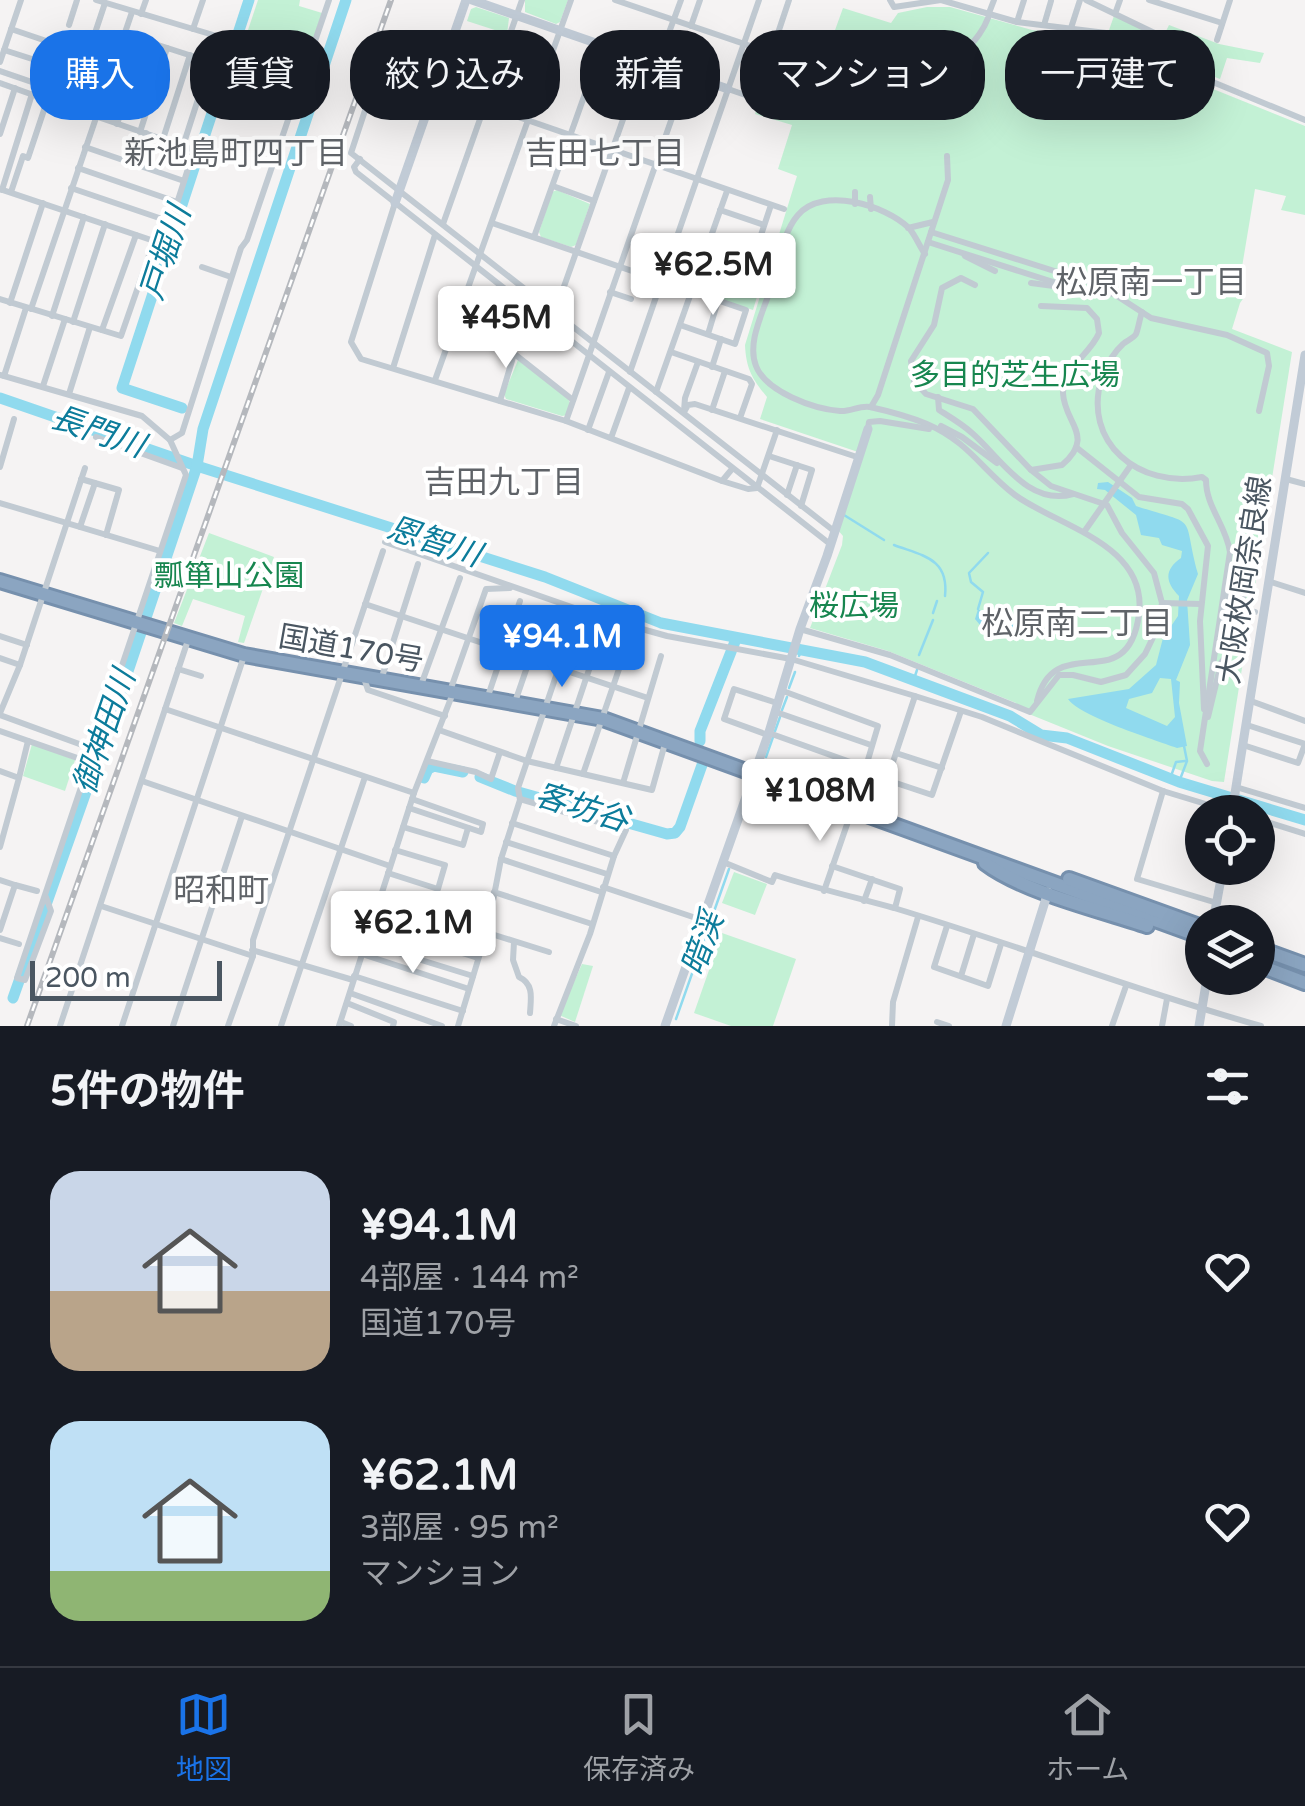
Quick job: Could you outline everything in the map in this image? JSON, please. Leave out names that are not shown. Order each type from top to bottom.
[{"type":"highway","name":"国道170号","points":[[0,581],[244,655],[602,719],[1185,931]]},
{"type":"highway","points":[[971,852],[995,870],[1048,892],[1185,939]]},
{"type":"highway","points":[[971,852],[1000,856],[1185,921]]},
{"type":"highway","points":[[1275,954],[1305,965]]},
{"type":"highway","points":[[1275,964],[1305,975]]},
{"type":"highway","points":[[1275,972],[1305,983]]},
{"type":"street","points":[[0,61],[21,0]]},
{"type":"street","points":[[69,25],[78,0]]},
{"type":"street","points":[[141,14],[146,0]]},
{"type":"street","points":[[193,29],[202,0]]},
{"type":"street","points":[[318,30],[328,0]]},
{"type":"street","points":[[457,30],[469,0],[580,38]]},
{"type":"street","points":[[511,30],[522,0]]},
{"type":"street","points":[[560,30],[571,0]]},
{"type":"street","points":[[615,0],[740,43]]},
{"type":"street","points":[[669,30],[681,0]]},
{"type":"street","points":[[691,26],[700,0]]},
{"type":"street","points":[[749,30],[759,0]]},
{"type":"street","points":[[779,30],[789,0]]},
{"type":"street","points":[[890,0],[894,7],[942,0],[1017,22],[1085,30]]},
{"type":"street","points":[[984,30],[994,0]]},
{"type":"street","points":[[1017,22],[1024,0]]},
{"type":"street","points":[[1071,28],[1083,0],[1148,30]]},
{"type":"street","points":[[1115,14],[1120,0]]},
{"type":"street","points":[[1149,0],[1222,23]]},
{"type":"street","points":[[1217,40],[1230,0]]},
{"type":"street","points":[[96,30],[100,1],[196,30]]},
{"type":"street","points":[[1044,25],[1052,1]]},
{"type":"street","points":[[125,30],[132,12]]},
{"type":"street","points":[[11,30],[30,36]]},
{"type":"street","points":[[163,139],[190,56],[170,49]]},
{"type":"street","points":[[4,50],[30,59]]},
{"type":"street","points":[[630,372],[740,55]]},
{"type":"street","points":[[0,71],[30,81]]},
{"type":"street","points":[[0,82],[30,93]]},
{"type":"street","points":[[1215,82],[1305,120]]},
{"type":"street","points":[[720,86],[740,93]]},
{"type":"street","points":[[0,134],[15,88]]},
{"type":"street","points":[[30,100],[1,189],[166,245]]},
{"type":"street","points":[[534,237],[580,108]]},
{"type":"street","points":[[11,193],[23,156],[28,158],[43,120]]},
{"type":"street","points":[[21,979],[93,749],[141,625],[160,550],[186,475],[172,443],[142,416],[2,375],[94,120]]},
{"type":"street","points":[[71,188],[171,222],[194,150],[106,120]]},
{"type":"street","points":[[118,124],[119,120]]},
{"type":"street","points":[[136,164],[147,120]]},
{"type":"street","points":[[183,146],[191,120]]},
{"type":"street","points":[[172,443],[182,433],[288,120]]},
{"type":"street","points":[[362,120],[352,153],[834,532]]},
{"type":"street","points":[[424,120],[351,342],[362,359],[566,421],[748,490],[756,488],[762,476],[777,430]]},
{"type":"street","points":[[443,224],[479,120]]},
{"type":"street","points":[[522,120],[784,209]]},
{"type":"street","points":[[554,312],[623,120]]},
{"type":"street","points":[[566,421],[671,120]]},
{"type":"street","points":[[435,380],[527,122]]},
{"type":"street","points":[[85,147],[184,180]]},
{"type":"street","points":[[871,407],[948,180],[947,156]]},
{"type":"street","points":[[360,159],[354,167],[356,172],[830,544]]},
{"type":"street","points":[[78,168],[177,202]]},
{"type":"street","points":[[552,186],[594,201]]},
{"type":"street","points":[[656,392],[727,190]]},
{"type":"street","points":[[855,204],[866,195],[872,209]]},
{"type":"street","points":[[924,254],[908,228],[872,209],[839,198],[806,207],[792,224],[756,333],[754,356],[764,380],[784,394],[836,411],[871,407],[934,427],[975,454],[1026,503],[1114,555],[1134,580],[1140,604],[1136,627],[1123,651],[1113,659],[1057,667],[1045,677],[1037,701]]},
{"type":"street","points":[[10,302],[43,204]]},
{"type":"street","points":[[711,238],[756,253],[771,205]]},
{"type":"street","points":[[720,210],[764,225]]},
{"type":"street","points":[[52,316],[84,217]]},
{"type":"street","points":[[908,228],[934,222]]},
{"type":"street","points":[[492,223],[746,310],[735,344],[680,325]]},
{"type":"street","points":[[43,386],[106,224]]},
{"type":"street","points":[[932,232],[1108,288]]},
{"type":"street","points":[[393,368],[435,234]]},
{"type":"street","points":[[102,330],[136,235]]},
{"type":"street","points":[[0,299],[121,336],[154,241]]},
{"type":"street","points":[[928,242],[1072,288]]},
{"type":"street","points":[[960,253],[995,271]]},
{"type":"street","points":[[202,267],[232,276]]},
{"type":"street","points":[[799,631],[890,655],[1030,712],[1059,675],[1101,682],[1126,676],[1154,640],[1162,603],[1154,573],[1122,533],[1114,514],[1099,500],[1051,486],[973,410],[917,387],[910,370],[912,361],[934,325],[942,288],[961,278],[976,284]]},
{"type":"street","points":[[1031,282],[1114,294],[1151,318],[1227,335],[1266,354],[1270,366],[1258,411]]},
{"type":"street","points":[[610,292],[631,299]]},
{"type":"street","points":[[708,334],[718,301]]},
{"type":"street","points":[[1031,470],[1062,465],[1076,447],[1077,428],[1065,406],[1064,386],[1070,371],[1097,339],[1100,326],[1087,308],[1041,306]]},
{"type":"street","points":[[461,312],[574,400]]},
{"type":"street","points":[[1142,312],[1136,334],[1120,346],[1108,364],[1098,400],[1102,423],[1113,447],[1132,466],[1164,480],[1202,477],[1206,480],[1207,500],[1225,530],[1230,552],[1200,751],[1207,764]]},
{"type":"street","points":[[69,394],[90,327]]},
{"type":"street","points":[[712,367],[722,339]]},
{"type":"street","points":[[670,352],[749,379],[752,384],[740,418]]},
{"type":"street","points":[[500,401],[514,354]]},
{"type":"street","name":"大阪枚岡奈良線","points":[[1235,795],[1305,355]]},
{"type":"street","points":[[684,412],[698,362]]},
{"type":"street","points":[[712,410],[724,371]]},
{"type":"street","points":[[588,430],[609,372]]},
{"type":"street","points":[[611,438],[629,388]]},
{"type":"street","points":[[938,398],[940,410],[971,432],[999,464]]},
{"type":"street","points":[[684,412],[688,405],[695,404],[857,457]]},
{"type":"street","points":[[0,467],[14,419]]},
{"type":"street","points":[[665,1026],[783,691],[799,631],[869,422],[940,426],[962,436],[1034,489],[1062,498],[1075,494]]},
{"type":"street","points":[[96,438],[183,467]]},
{"type":"street","points":[[1076,447],[1139,497],[1174,502],[1188,509],[1208,546],[1201,604],[1206,712]]},
{"type":"street","points":[[769,456],[812,470],[801,506]]},
{"type":"street","points":[[787,495],[796,465]]},
{"type":"street","points":[[1081,535],[1132,466]]},
{"type":"street","points":[[85,468],[20,666],[0,714],[93,749]]},
{"type":"street","points":[[722,481],[732,469]]},
{"type":"street","points":[[81,479],[120,490],[106,534]]},
{"type":"street","points":[[1286,479],[1305,484]]},
{"type":"street","points":[[80,527],[95,483]]},
{"type":"street","points":[[0,503],[160,550]]},
{"type":"street","points":[[228,1026],[384,546],[650,631],[792,658],[915,696],[1185,797]]},
{"type":"street","points":[[381,680],[418,564]]},
{"type":"street","points":[[1230,650],[1223,607],[1237,570]]},
{"type":"street","points":[[420,687],[460,578]]},
{"type":"street","points":[[1204,722],[1221,664],[1240,642],[1243,597],[1235,582]]},
{"type":"street","points":[[1271,582],[1305,593]]},
{"type":"street","points":[[350,1026],[340,1024],[354,978],[486,589],[512,588]]},
{"type":"street","points":[[487,699],[520,600]]},
{"type":"street","points":[[1162,603],[1201,604]]},
{"type":"street","points":[[365,604],[648,698]]},
{"type":"street","points":[[1223,607],[1255,612]]},
{"type":"street","points":[[515,704],[547,609]]},
{"type":"street","points":[[458,1026],[487,930],[501,859],[520,799],[518,788],[576,617]]},
{"type":"street","points":[[556,768],[604,625]]},
{"type":"street","points":[[583,774],[631,634]]},
{"type":"street","points":[[0,636],[26,645]]},
{"type":"street","points":[[60,1026],[188,640]]},
{"type":"street","points":[[122,1026],[244,655]]},
{"type":"street","points":[[623,783],[660,656]]},
{"type":"street","points":[[0,658],[20,666]]},
{"type":"street","points":[[178,669],[201,676]]},
{"type":"street","points":[[364,678],[368,690],[445,716]]},
{"type":"street","points":[[867,768],[724,719],[734,690],[871,744]]},
{"type":"street","points":[[783,691],[878,726],[862,780]]},
{"type":"street","points":[[882,796],[915,696]]},
{"type":"street","points":[[1251,702],[1305,721]]},
{"type":"street","points":[[165,709],[365,777],[484,824],[481,832],[409,808]]},
{"type":"street","points":[[887,780],[932,794],[961,711]]},
{"type":"street","points":[[1244,745],[1298,763],[1304,744],[1247,726]]},
{"type":"street","points":[[439,730],[528,761],[652,790],[666,740]]},
{"type":"street","points":[[0,731],[89,762]]},
{"type":"street","points":[[0,847],[28,741]]},
{"type":"street","points":[[427,761],[490,778],[500,752]]},
{"type":"street","points":[[896,753],[942,768]]},
{"type":"street","points":[[0,770],[18,778]]},
{"type":"street","points":[[280,1026],[365,777]]},
{"type":"street","points":[[142,781],[342,848],[438,888],[445,866],[395,850]]},
{"type":"street","points":[[1236,789],[1305,808]]},
{"type":"street","points":[[1164,791],[1137,879],[1217,902]]},
{"type":"street","points":[[520,799],[626,830],[555,1022],[576,1026]]},
{"type":"street","points":[[824,891],[852,809]]},
{"type":"street","points":[[173,1026],[242,816]]},
{"type":"street","points":[[512,823],[614,856]]},
{"type":"street","points":[[1275,824],[1305,834]]},
{"type":"street","points":[[403,827],[463,845],[468,828]]},
{"type":"street","points":[[506,842],[607,874]]},
{"type":"street","points":[[501,859],[702,920]]},
{"type":"street","points":[[722,862],[772,882],[776,875],[895,908],[1202,1011],[1261,1026]]},
{"type":"street","points":[[832,866],[900,890],[895,908]]},
{"type":"street","points":[[864,901],[872,879]]},
{"type":"street","points":[[0,880],[38,891]]},
{"type":"street","points":[[15,885],[0,934],[18,944]]},
{"type":"street","points":[[1217,905],[1220,885]]},
{"type":"street","points":[[494,892],[592,924]]},
{"type":"street","points":[[1006,1026],[1048,892]]},
{"type":"street","points":[[381,898],[423,912],[434,911],[549,952]]},
{"type":"street","points":[[101,906],[202,939],[462,1011]]},
{"type":"street","points":[[892,1026],[894,1002],[918,917]]},
{"type":"street","points":[[374,925],[478,958]]},
{"type":"street","points":[[947,926],[934,967],[988,986],[1001,944]]},
{"type":"street","points":[[961,976],[974,934]]},
{"type":"street","points":[[514,942],[513,960],[518,977],[526,980],[530,989],[530,1013]]},
{"type":"street","points":[[366,943],[472,976]]},
{"type":"street","points":[[362,954],[468,989]]},
{"type":"street","points":[[1112,1026],[1126,986]]},
{"type":"street","points":[[350,993],[442,1026]]},
{"type":"street","points":[[1200,1026],[1204,995]]},
{"type":"street","points":[[1162,1026],[1168,999]]},
{"type":"street","points":[[347,1003],[405,1026]]},
{"type":"street","points":[[937,1022],[949,1026]]},
{"type":"green space","points":[[258,0],[300,0],[299,6],[322,13],[316,30],[248,30]]},
{"type":"green space","points":[[525,0],[568,0],[556,24],[525,12]]},
{"type":"green space","points":[[476,7],[509,18],[508,30],[467,21],[471,9]]},
{"type":"green space","points":[[950,7],[1032,30],[1005,30],[1005,120],[1215,120],[1215,90],[1305,126],[1305,215],[1281,210],[1286,196],[1255,189],[1238,291],[1245,296],[1232,329],[1292,352],[1224,782],[1108,746],[1014,708],[1016,703],[888,651],[810,628],[842,545],[843,536],[837,529],[861,453],[760,419],[767,397],[751,373],[745,345],[797,176],[778,169],[792,125],[775,120],[985,120],[985,30],[835,30],[843,8],[891,23],[898,13]]},
{"type":"green space","points":[[1114,16],[1143,30],[1109,30]]},
{"type":"green space","points":[[1215,42],[1264,53],[1260,63],[1227,58],[1220,79],[1215,77]]},
{"type":"green space","points":[[557,190],[590,204],[576,245],[571,247],[541,237],[539,232],[552,192]]},
{"type":"green space","points":[[714,241],[768,260],[753,310],[720,299],[725,281],[701,274]]},
{"type":"green space","points":[[518,360],[568,398],[568,415],[506,399],[504,394]]},
{"type":"green space","name":"瓢箪山公園","points":[[209,533],[274,557],[244,643],[238,642],[245,616],[193,599],[182,626],[174,623]]},
{"type":"green space","points":[[32,744],[75,760],[65,791],[23,776]]},
{"type":"green space","points":[[734,872],[767,884],[755,915],[722,903]]},
{"type":"green space","points":[[722,933],[796,959],[773,1026],[731,1026],[694,1013]]},
{"type":"green space","points":[[582,964],[593,966],[575,1022],[559,1015]]},
{"type":"water","points":[[1108,482],[1132,498],[1136,506],[1180,520],[1188,530],[1198,574],[1187,600],[1190,645],[1176,680],[1180,682],[1179,703],[1187,746],[1177,748],[1118,727],[1068,699],[1129,689],[1156,665],[1163,638],[1178,616],[1179,596],[1168,576],[1182,551],[1162,545],[1159,538],[1141,535],[1136,515],[1105,490],[1097,489],[1098,483]],"holes":[[[1160,678],[1171,679],[1175,717],[1167,726],[1126,708],[1129,699],[1152,693]]]},
{"type":"water","points":[[978,609],[988,615],[997,613],[1008,621],[1017,620],[1023,626],[1015,632],[985,631],[975,619]]},
{"type":"waterway","name":"戸堀川","points":[[182,408],[122,388],[249,0]]},
{"type":"waterway","name":"御神田川","points":[[13,998],[197,466],[203,429],[346,0]]},
{"type":"waterway","name":"恩智川","points":[[0,398],[197,466],[545,577],[661,623],[865,662],[1010,716],[1041,735],[1067,738],[1179,782],[1305,820]]},
{"type":"waterway","points":[[844,515],[884,540]]},
{"type":"waterway","points":[[894,545],[932,560],[943,574],[945,596]]},
{"type":"waterway","points":[[978,609],[983,592],[971,582],[969,573],[988,553]]},
{"type":"waterway","points":[[933,613],[937,601]]},
{"type":"waterway","points":[[919,655],[933,620]]},
{"type":"waterway","name":"客坊谷","points":[[700,741],[700,731],[736,639]]},
{"type":"waterway","name":"暗渓","points":[[799,656],[803,649]]},
{"type":"waterway","points":[[914,679],[917,670]]},
{"type":"waterway","name":"暗渓","points":[[789,688],[795,672]]},
{"type":"waterway","name":"暗渓","points":[[782,710],[787,697]]},
{"type":"waterway","name":"暗渓","points":[[775,731],[780,717]]},
{"type":"waterway","name":"暗渓","points":[[766,757],[773,737]]},
{"type":"waterway","points":[[1179,782],[1187,761],[1184,746]]},
{"type":"waterway","points":[[1170,779],[1176,762],[1185,761]]},
{"type":"waterway","name":"客坊谷","points":[[480,777],[515,791],[667,834],[680,827],[702,765]]},
{"type":"waterway","name":"客坊谷","points":[[424,778],[434,766],[463,772]]},
{"type":"waterway","name":"暗渓","points":[[676,1019],[729,869]]},
{"type":"railway","points":[[27,1026],[391,0]]},
{"type":"district","name":"新池島町四丁目","points":[[236,154]]},
{"type":"district","name":"吉田七丁目","points":[[605,154]]},
{"type":"district","name":"松原南一丁目","points":[[1151,283]]},
{"type":"district","name":"吉田九丁目","points":[[504,483]]},
{"type":"district","name":"松原南二丁目","points":[[1077,624]]},
{"type":"district","name":"昭和町","points":[[221,891]]},
{"type":"park label","name":"多目的芝生広場","points":[[1015,375]]},
{"type":"park label","name":"桜広場","points":[[854,606]]},
{"type":"water label","name":"長門川","points":[[98,432]]}]
